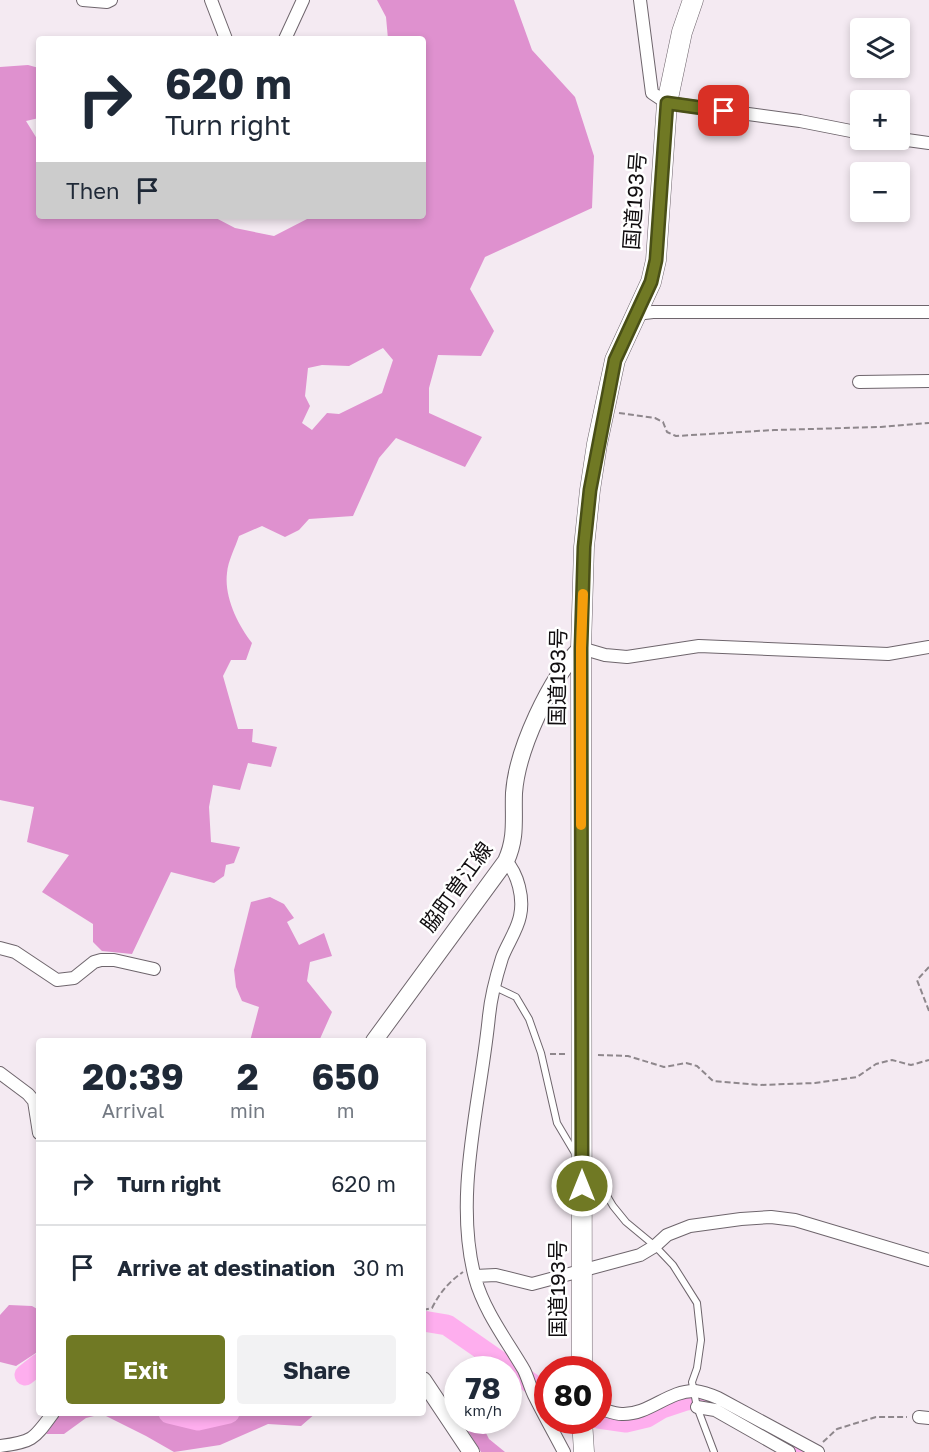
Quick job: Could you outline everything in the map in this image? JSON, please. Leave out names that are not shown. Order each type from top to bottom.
[{"type":"highway","name":"国道193号","points":[[582,1356],[581,648],[584,547],[590,490],[615,360],[651,282],[656,260],[667,103],[682,33],[693,0]]},
{"type":"highway","points":[[583,1434],[584,1452]]},
{"type":"main road","name":"脇町曽江線","points":[[376,1038],[506,861],[513,846],[514,792],[518,764],[534,723],[553,688],[571,658],[581,648]]},
{"type":"main road","points":[[426,1384],[471,1452]]},
{"type":"street","points":[[83,0],[107,2],[111,0]]},
{"type":"street","points":[[211,0],[225,36]]},
{"type":"street","points":[[286,36],[303,0]]},
{"type":"street","points":[[640,0],[652,93],[667,103],[800,121],[850,131]]},
{"type":"street","points":[[910,140],[929,143]]},
{"type":"street","points":[[636,314],[652,312],[929,312]]},
{"type":"street","points":[[859,382],[929,381]]},
{"type":"street","points":[[581,648],[605,655],[627,657],[699,646],[888,654],[929,647]]},
{"type":"street","points":[[506,861],[512,868],[520,892],[520,916],[503,957],[491,997],[485,1057],[469,1164],[467,1199],[469,1237],[474,1271],[482,1297],[526,1374],[564,1452]]},
{"type":"street","points":[[0,948],[15,952],[57,980],[74,978],[94,962],[101,960],[114,960],[154,969]]},
{"type":"street","points":[[0,1072],[28,1094],[34,1101],[36,1114]]},
{"type":"street","points":[[474,1271],[532,1284],[640,1255],[667,1235],[690,1226],[771,1217],[795,1221],[929,1260]]},
{"type":"street","points":[[612,1412],[621,1414],[636,1412],[677,1394],[695,1399],[789,1452]]},
{"type":"street","points":[[695,1399],[718,1398],[816,1451]]},
{"type":"street","points":[[0,1446],[23,1444],[35,1437],[51,1416]]},
{"type":"lane","points":[[494,986],[516,997],[529,1019],[541,1053],[557,1123],[582,1164],[600,1184],[626,1222],[655,1246],[673,1265],[697,1303],[700,1340],[697,1368],[692,1382],[695,1399],[714,1452]]},
{"type":"path","points":[[604,411],[655,418],[663,422],[667,432],[676,436],[929,423]]},
{"type":"path","points":[[929,967],[917,980],[929,1011]]},
{"type":"path","points":[[541,1053],[628,1056],[664,1067],[686,1063],[697,1066],[713,1081],[759,1085],[815,1083],[857,1077],[876,1064],[892,1060],[911,1065],[929,1060]]},
{"type":"path","points":[[426,1309],[432,1308],[449,1282],[474,1271]]},
{"type":"path","points":[[816,1451],[837,1430],[856,1423],[876,1417],[924,1417]]},
{"type":"shaded area","points":[[377,0],[514,0],[532,50],[575,97],[594,156],[592,208],[485,257],[470,289],[494,331],[481,356],[438,355],[429,388],[429,413],[482,437],[465,467],[396,438],[379,458],[353,516],[309,519],[299,530],[285,537],[262,526],[239,536],[228,568],[228,592],[237,619],[252,643],[246,660],[231,660],[223,676],[238,729],[253,729],[252,742],[277,747],[271,767],[248,763],[240,790],[213,785],[209,807],[211,842],[240,847],[234,863],[226,865],[224,876],[214,883],[171,872],[132,954],[102,951],[93,942],[93,924],[42,892],[69,855],[27,842],[34,807],[0,800],[0,67],[28,65],[36,67],[36,119],[26,121],[36,137],[36,219],[218,219],[235,228],[274,236],[307,219],[426,219],[426,36],[388,36],[386,17]],"holes":[[[383,348],[393,360],[382,393],[339,414],[327,413],[312,430],[302,423],[310,406],[305,396],[308,368],[322,365],[349,366]]]},
{"type":"shaded area","points":[[270,897],[284,904],[294,918],[287,922],[299,945],[324,933],[332,956],[310,962],[307,981],[332,1012],[320,1038],[251,1038],[259,1007],[242,1001],[236,987],[234,970],[251,902]]},
{"type":"shaded area","points":[[9,1305],[36,1308],[36,1353],[16,1366],[0,1362],[0,1315]]},
{"type":"shaded area","points":[[59,1416],[94,1416],[86,1418],[64,1434],[46,1434]]},
{"type":"shaded area","points":[[106,1416],[313,1416],[301,1426],[268,1424],[220,1445],[174,1452]]},
{"type":"shaded area","points":[[470,1434],[486,1434],[489,1439],[505,1452],[481,1452]]},
{"type":"waterway","points":[[426,1322],[447,1325],[534,1385]]},
{"type":"waterway","points":[[25,1375],[36,1366]]},
{"type":"waterway","points":[[612,1420],[626,1422],[647,1417],[662,1408],[686,1400],[704,1398],[724,1406],[803,1452]]},
{"type":"waterway","points":[[181,1416],[198,1420],[216,1416]]},
{"type":"slow traffic","points":[[581,825],[583,594]]},
{"type":"route","points":[[582,1186],[581,648],[584,547],[590,490],[597,444],[615,360],[651,282],[656,260],[667,103],[724,111]]}]
